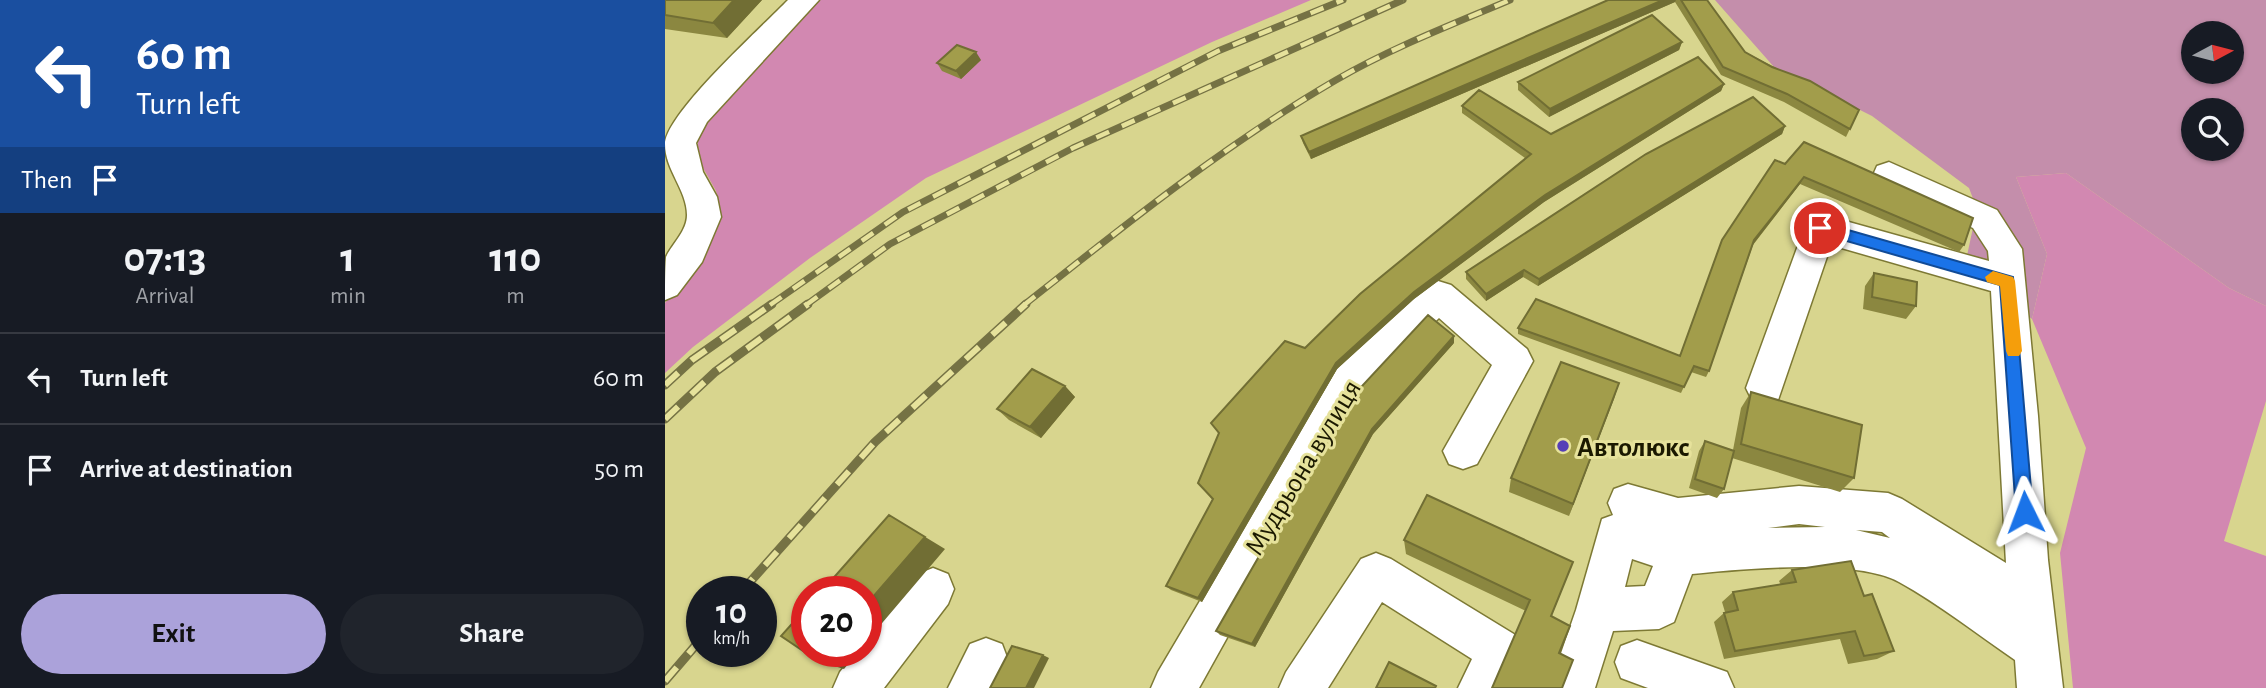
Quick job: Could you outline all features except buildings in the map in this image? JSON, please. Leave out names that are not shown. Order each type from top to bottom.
[{"type":"street","points":[[665,285],[690,253],[704,217],[700,197],[687,172],[680,143],[696,114],[805,0]]},
{"type":"street","points":[[1889,175],[1985,219],[2005,249],[2038,668]]},
{"type":"street","points":[[1765,388],[1820,228],[2007,281]]},
{"type":"street","name":"Мудрьона вулиця","points":[[1174,688],[1353,376],[1438,296],[1514,361],[1463,451]]},
{"type":"street","points":[[1628,503],[1678,518],[1799,505],[1888,513],[2032,604]]},
{"type":"street","points":[[1572,688],[1598,610],[1617,533],[1678,555],[1734,549],[1842,547],[1906,562],[2038,668]]},
{"type":"street","points":[[1598,610],[1659,607],[1678,555]]},
{"type":"street","points":[[1302,688],[1376,574],[1501,652],[1481,688]]},
{"type":"street","points":[[856,688],[933,589]]},
{"type":"street","points":[[1637,662],[1711,688]]},
{"type":"shaded area","points":[[816,0],[1311,0],[1212,42],[926,178],[810,258],[693,347],[665,373],[665,303],[704,252],[720,216],[716,191],[702,166],[697,141],[711,113]]},
{"type":"shaded area","points":[[1715,0],[2266,0],[2266,306],[2229,288],[2066,173],[2016,177],[2047,254],[2032,319],[1965,265],[1977,209],[1969,188],[1872,116],[1774,67]]},
{"type":"shaded area","points":[[2066,173],[2229,288],[2266,306],[2266,401],[2224,541],[2266,556],[2266,688],[2073,688],[2060,553],[2086,448],[2032,319],[2047,254],[2016,177]]},
{"type":"railway","points":[[770,305],[903,212],[1218,51],[1343,0]]},
{"type":"railway","points":[[806,305],[890,244],[1073,148],[1403,0]]},
{"type":"railway","points":[[1024,305],[1176,187],[1295,105],[1378,58],[1510,0]]},
{"type":"railway","points":[[665,385],[692,360],[772,304]]},
{"type":"railway","points":[[665,419],[715,372],[808,304]]},
{"type":"railway","points":[[755,576],[875,442],[1026,304]]},
{"type":"railway","points":[[665,681],[686,657]]},
{"type":"slow traffic","points":[[1993,277],[2007,281],[2014,351]]},
{"type":"place","name":"Автолюкс","points":[[1563,446]]},
{"type":"route","points":[[1820,228],[2007,281],[2025,512]]}]
